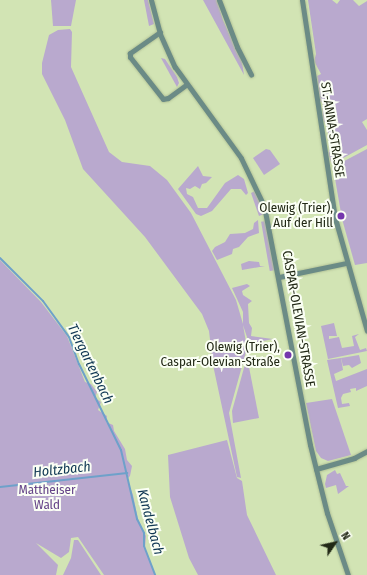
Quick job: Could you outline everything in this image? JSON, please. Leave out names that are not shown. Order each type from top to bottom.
[{"type":"street","name":"CASPAR-OLEVIAN-STRASSE","points":[[151,0],[160,32],[186,85],[234,147],[253,179],[267,216],[316,469],[327,513],[348,575]]},
{"type":"street","points":[[219,0],[237,47],[251,75]]},
{"type":"street","name":"ST.-ANNA-STRASSE","points":[[302,0],[330,188],[346,263],[367,331]]},
{"type":"street","points":[[160,32],[130,53],[130,57],[163,99],[168,98],[186,85]]},
{"type":"street","points":[[279,277],[346,263]]},
{"type":"street","points":[[316,469],[354,458],[367,451]]},
{"type":"green space","points":[[51,0],[76,0],[71,26],[53,26]]},
{"type":"green space","points":[[144,0],[148,0],[154,24],[149,26]]},
{"type":"green space","points":[[203,0],[217,0],[223,20],[242,62],[244,75]]},
{"type":"green space","points":[[308,0],[332,0],[337,4],[340,0],[353,0],[359,6],[367,1],[367,119],[362,122],[367,130],[367,145],[334,163],[331,162],[328,153],[330,149],[327,126],[322,118],[323,103],[320,101],[317,76],[321,74],[314,61],[316,54]]},
{"type":"green space","points":[[70,29],[72,32],[71,67],[109,152],[122,162],[150,166],[167,180],[191,213],[236,300],[243,324],[243,312],[232,288],[247,284],[250,286],[242,291],[243,295],[252,301],[248,304],[249,323],[252,328],[251,336],[273,339],[263,341],[258,346],[249,343],[243,325],[247,348],[229,413],[241,478],[237,477],[213,365],[209,331],[202,314],[145,237],[83,169],[65,120],[42,74],[42,63],[49,35],[58,30]]},
{"type":"green space","points":[[161,58],[165,59],[177,77],[179,83],[177,87]]},
{"type":"green space","points":[[266,149],[270,150],[280,164],[264,175],[253,158]]},
{"type":"green space","points":[[367,149],[367,263],[355,265],[342,219],[333,167]]},
{"type":"green space","points":[[198,166],[203,176],[212,177],[206,183],[202,184],[200,189],[195,186],[190,189],[186,188],[187,194],[193,197],[198,208],[207,208],[225,183],[238,175],[244,179],[248,193],[246,195],[241,189],[231,189],[212,211],[201,216],[196,214],[178,189]]},
{"type":"green space","points":[[255,191],[264,214],[259,216],[251,193]]},
{"type":"green space","points":[[258,220],[259,233],[248,237],[239,247],[233,249],[232,254],[217,260],[212,251],[215,247],[225,242],[230,234],[245,233],[253,229],[254,223]]},
{"type":"green space","points":[[266,221],[275,270],[270,271],[261,222]]},
{"type":"green space","name":"Mattheiser Wald","points":[[0,260],[41,302],[67,336],[85,382],[91,384],[97,392],[95,398],[101,402],[98,410],[107,416],[106,422],[113,425],[114,431],[125,449],[127,460],[132,466],[130,476],[127,479],[133,495],[138,519],[146,536],[145,548],[155,575],[104,575],[78,537],[71,538],[69,552],[61,558],[36,543],[58,565],[56,575],[0,575]]},
{"type":"green space","points":[[249,261],[259,262],[260,266],[265,266],[242,270],[241,264]]},
{"type":"green space","points":[[334,323],[337,336],[329,336],[329,339],[339,337],[342,348],[354,346],[352,336],[359,334],[355,337],[360,350],[366,348],[367,351],[328,359],[321,326]]},
{"type":"green space","points":[[359,355],[361,363],[352,368],[349,365],[343,366],[341,358]]},
{"type":"green space","points":[[247,357],[259,418],[233,423],[232,411]]},
{"type":"green space","points":[[341,358],[343,370],[334,374],[336,381],[367,369],[367,386],[356,391],[356,388],[350,389],[351,392],[343,394],[341,398],[342,404],[349,403],[350,406],[338,408],[327,360]]},
{"type":"green space","points":[[332,399],[351,455],[328,461],[321,458],[316,451],[306,403]]},
{"type":"green space","points":[[227,440],[237,478],[242,481],[247,515],[276,575],[198,575],[189,558],[170,497],[168,455]]},
{"type":"green space","points":[[335,470],[337,474],[340,473],[346,486],[349,486],[338,494],[336,485],[326,488],[325,484],[327,475]]},
{"type":"green space","points":[[74,540],[78,540],[101,575],[63,575],[71,558]]},
{"type":"waterway","name":"Tiergartenbach","points":[[0,258],[43,301],[69,337],[79,364],[121,450],[137,519],[144,533],[144,546],[155,575]]},
{"type":"waterway","name":"Holtzbach","points":[[0,487],[127,473]]},
{"type":"place","name":"Olewig (Trier), Auf der Hill","points":[[341,216]]},
{"type":"place","name":"Olewig (Trier), Caspar-Olevian-Straße","points":[[288,355]]},
{"type":"water label","name":"Kandelbach","points":[[150,522]]}]
